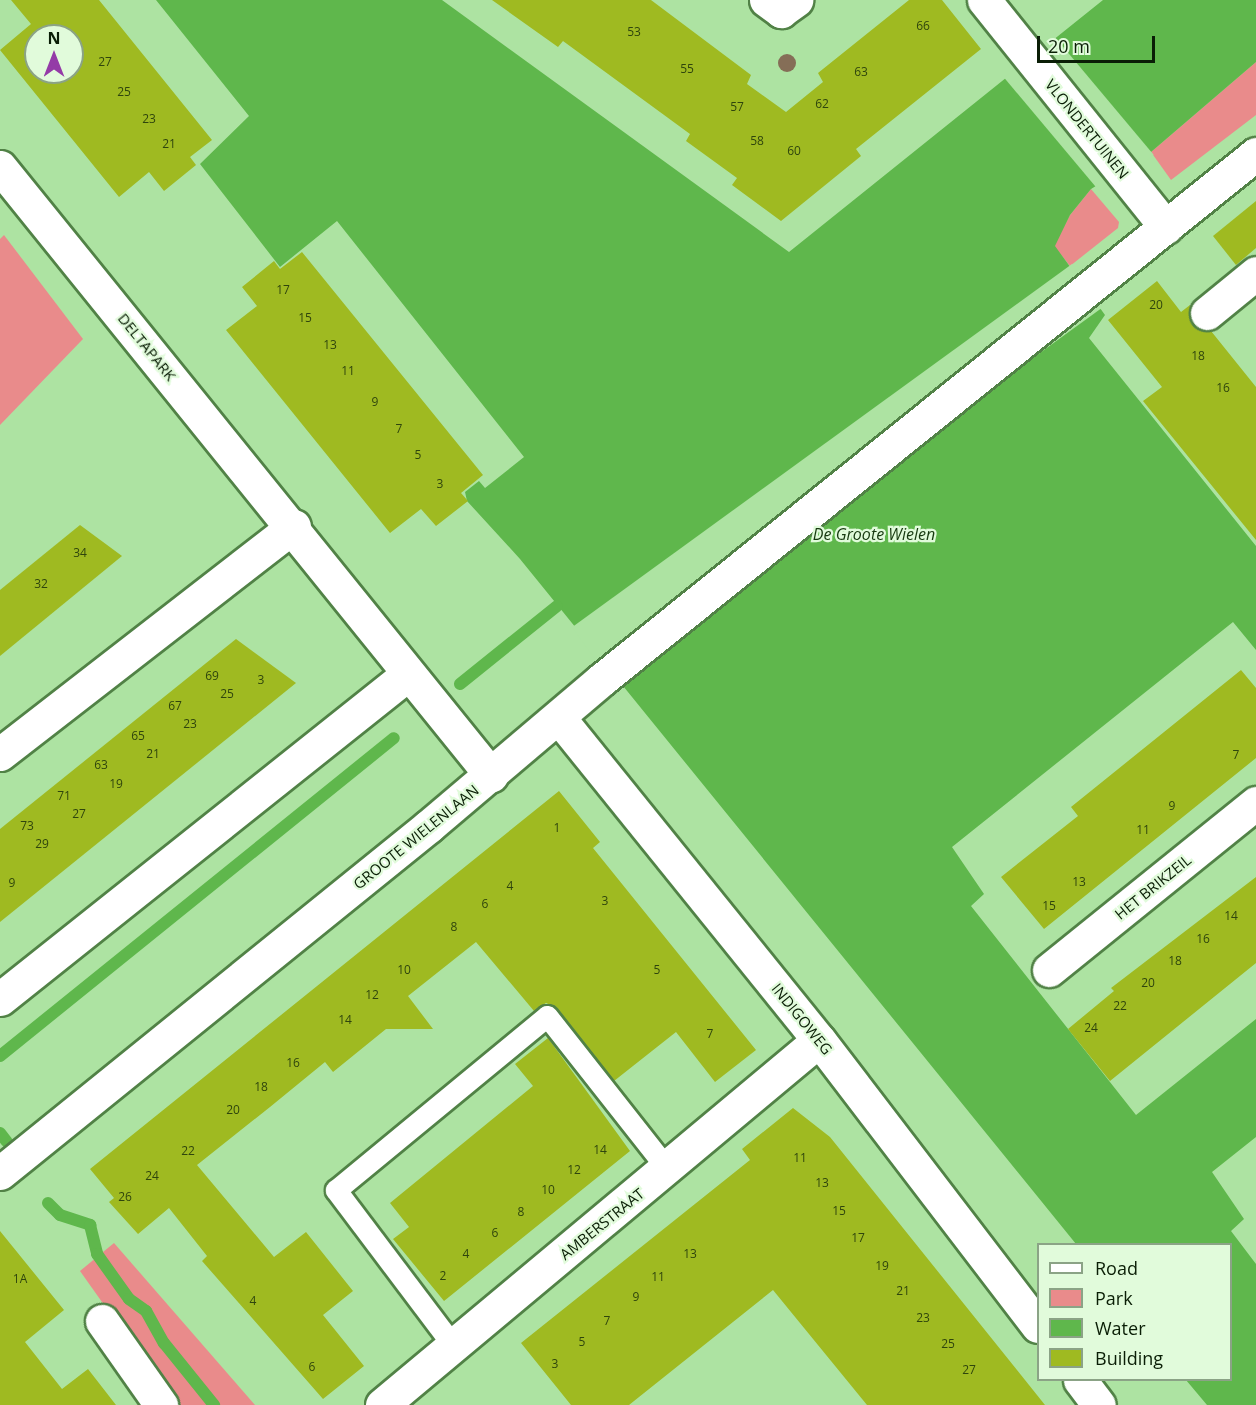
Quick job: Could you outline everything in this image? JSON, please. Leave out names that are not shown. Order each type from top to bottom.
[{"type":"street","points":[[766,0],[781,11],[796,0]]},
{"type":"street","name":"VLONDERTUINEN","points":[[984,0],[1166,227]]},
{"type":"street","points":[[491,775],[601,680],[1256,154]]},
{"type":"street","name":"DELTAPARK","points":[[0,167],[294,526],[408,674]]},
{"type":"street","points":[[1208,313],[1256,273]]},
{"type":"street","points":[[0,754],[294,526]]},
{"type":"street","points":[[0,999],[408,674]]},
{"type":"street","name":"GROOTE WIELENLAAN","points":[[0,1173],[491,775],[408,674]]},
{"type":"street","name":"INDIGOWEG","points":[[559,718],[819,1040],[1037,1325]]},
{"type":"street","name":"HET BRIKZEIL","points":[[1049,970],[1256,803]]},
{"type":"street","name":"AMBERSTRAAT","points":[[382,1405],[452,1344],[668,1170],[819,1040]]},
{"type":"street","points":[[102,1321],[161,1405]]},
{"type":"street","points":[[1081,1381],[1099,1405]]},
{"type":"lane","points":[[452,1344],[336,1190],[547,1016],[668,1170]]},
{"type":"green space","points":[[1256,62],[1256,115],[1171,180],[1151,152]]},
{"type":"green space","points":[[1091,189],[1119,222],[1118,228],[1070,266],[1054,246],[1070,215]]},
{"type":"green space","points":[[4,235],[83,339],[0,425],[0,239]]},
{"type":"green space","points":[[114,1243],[255,1405],[175,1405],[80,1271]]},
{"type":"water","name":"De Groote Wielen","points":[[156,0],[442,0],[789,252],[1103,0],[1256,0],[1256,62],[1151,152],[1091,189],[1070,215],[1055,246],[1105,315],[1089,338],[1256,546],[1256,650],[1233,622],[952,847],[984,894],[971,906],[1136,1115],[1256,1019],[1256,1137],[1212,1172],[1244,1219],[1231,1231],[1256,1264],[1256,1405],[1207,1405],[1187,1381],[1232,1381],[1232,1243],[1075,1243],[520,559],[467,501],[465,492],[479,481],[485,488],[524,457],[337,221],[280,267],[200,164],[249,116]]},
{"type":"pier","points":[[1054,36],[1154,155],[1104,197],[1004,78]]},
{"type":"pier","points":[[1072,264],[1103,307],[603,670],[572,627]]},
{"type":"building","points":[[11,0],[99,0],[212,140],[190,157],[196,165],[164,191],[149,172],[119,197],[28,84],[84,84],[84,24],[31,24]]},
{"type":"building","points":[[492,0],[651,0],[751,75],[747,84],[786,112],[823,82],[818,73],[909,0],[942,0],[981,49],[856,149],[861,156],[781,221],[732,185],[737,178],[686,141],[690,134],[563,41],[558,47]]},
{"type":"building","points":[[24,30],[24,80],[0,50]]},
{"type":"building","points":[[1256,201],[1256,248],[1236,265],[1213,236]]},
{"type":"building","points":[[302,252],[483,475],[461,493],[468,501],[436,526],[421,509],[390,533],[226,330],[257,306],[242,287],[274,261],[280,269]]},
{"type":"building","points":[[1157,281],[1181,312],[1190,305],[1192,324],[1211,331],[1256,387],[1256,540],[1143,401],[1162,387],[1108,320]]},
{"type":"building","points":[[80,525],[122,556],[0,656],[0,590]]},
{"type":"building","points":[[236,639],[296,683],[0,922],[0,829]]},
{"type":"building","points":[[1241,670],[1256,688],[1256,758],[1044,929],[1001,877],[1078,816],[1071,807]]},
{"type":"building","points":[[559,791],[600,842],[593,848],[756,1050],[715,1082],[676,1032],[614,1081],[557,1008],[546,1003],[534,1011],[476,942],[408,996],[433,1029],[386,1029],[333,1072],[325,1062],[197,1165],[274,1257],[306,1232],[353,1291],[323,1315],[364,1366],[323,1399],[202,1261],[207,1256],[169,1208],[138,1234],[109,1202],[114,1198],[90,1169]]},
{"type":"building","points":[[1256,877],[1256,963],[1110,1081],[1068,1029],[1114,991],[1111,988]]},
{"type":"building","points":[[548,1038],[630,1151],[444,1301],[393,1239],[409,1227],[390,1203],[533,1086],[515,1064]]},
{"type":"building","points":[[793,1108],[830,1137],[1045,1405],[867,1405],[773,1290],[629,1405],[571,1405],[521,1343],[750,1160],[742,1149]]},
{"type":"building","points":[[0,1231],[64,1310],[25,1342],[62,1389],[88,1369],[116,1405],[0,1405]]},
{"type":"waterway","points":[[460,684],[557,606]]},
{"type":"waterway","points":[[0,1056],[394,738]]},
{"type":"waterway","points":[[0,1133],[7,1142]]},
{"type":"waterway","points":[[48,1203],[60,1215],[90,1225],[97,1254],[129,1299],[146,1311],[164,1343],[214,1405]]}]
